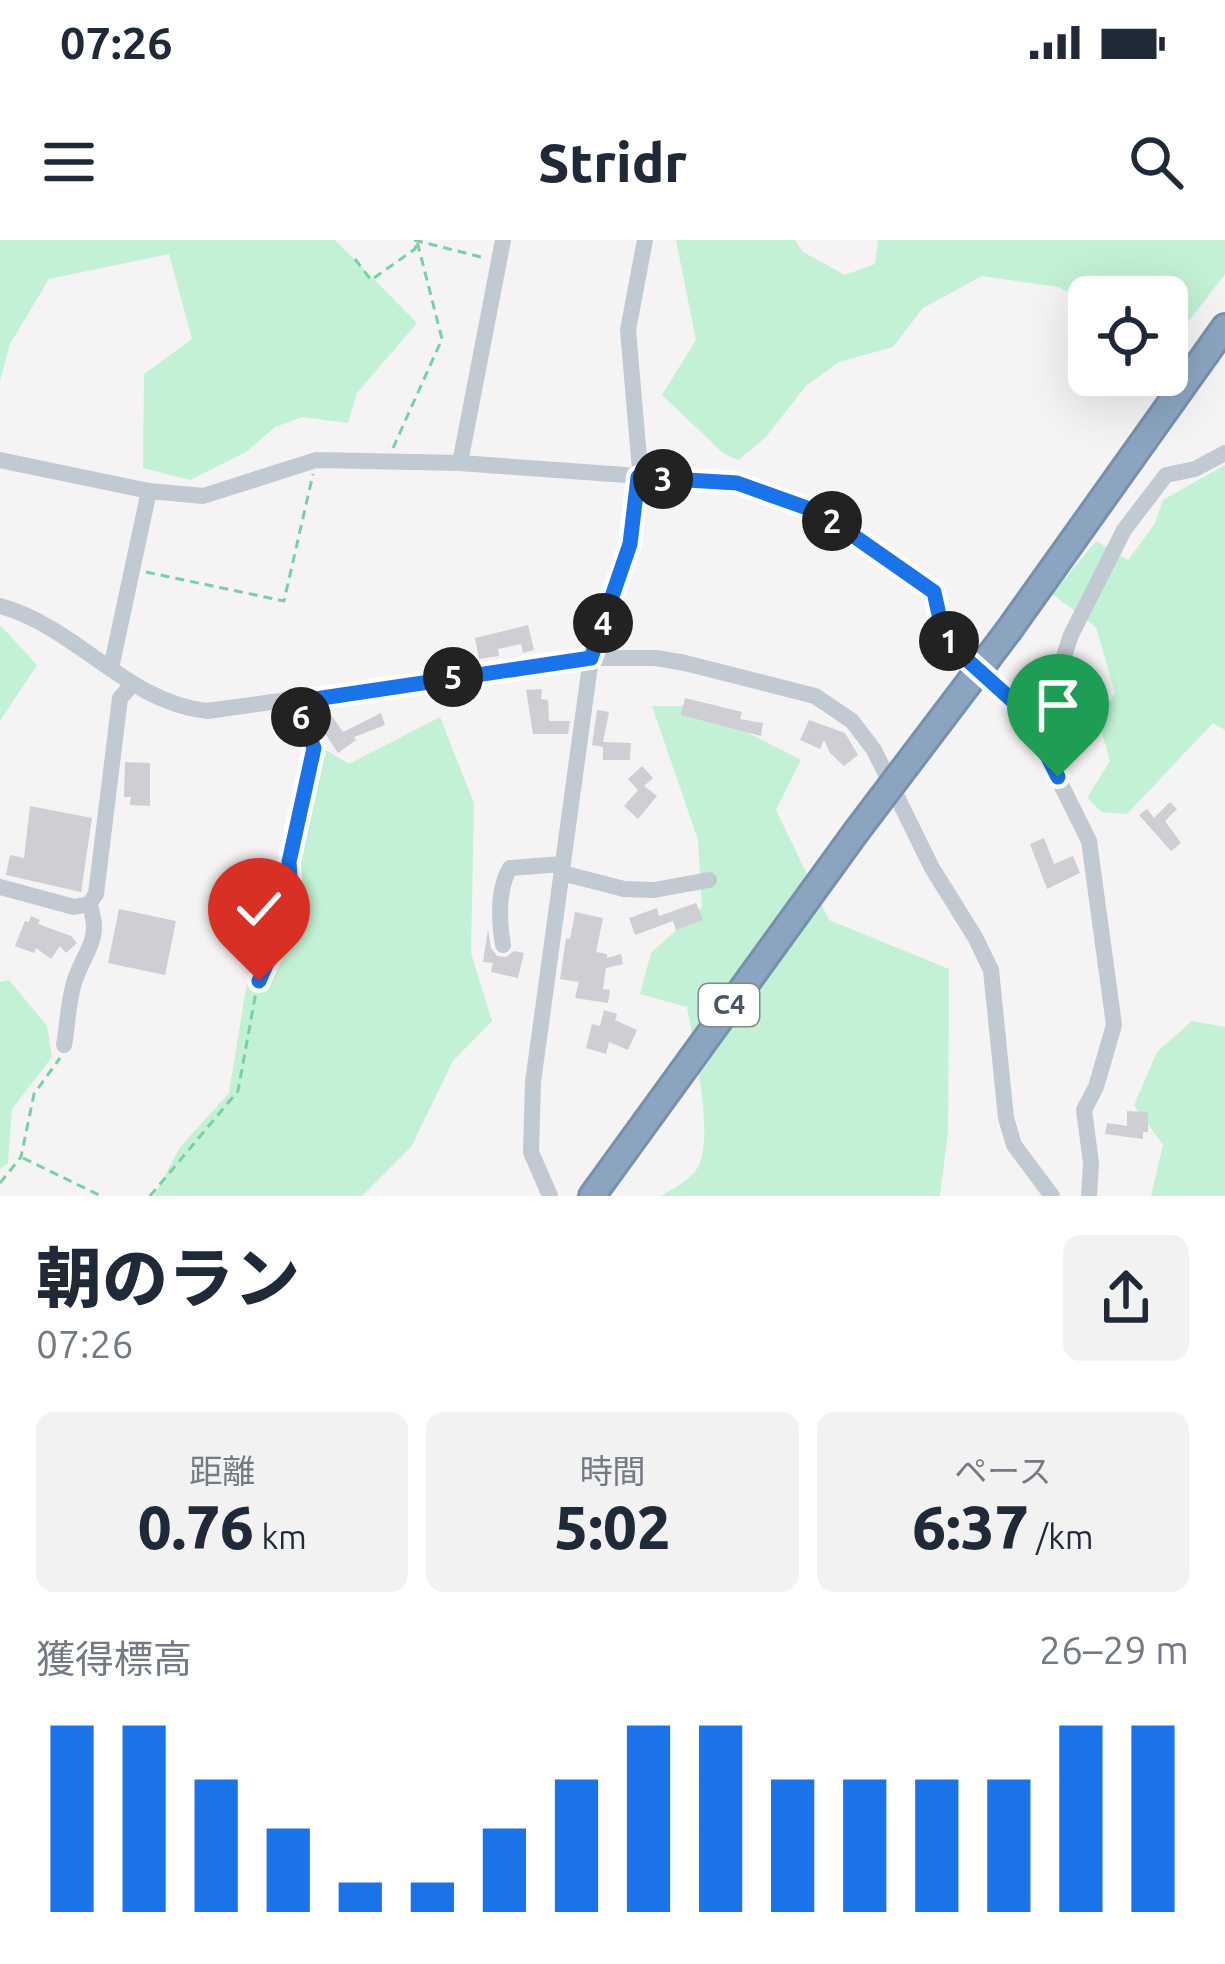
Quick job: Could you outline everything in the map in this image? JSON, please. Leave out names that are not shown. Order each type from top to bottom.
[{"type":"highway","name":"C4","points":[[598,1188],[1009,630],[1225,327]]},
{"type":"street","points":[[460,463],[503,240]]},
{"type":"street","points":[[550,1196],[530,1153],[533,1082],[591,658],[630,544],[638,477],[628,330],[645,240]]},
{"type":"street","points":[[1025,712],[1053,690],[1071,635],[1124,530],[1166,475],[1195,469],[1225,453]]},
{"type":"street","points":[[0,460],[203,496],[316,460],[460,463],[737,483],[821,513],[934,592],[943,633],[1025,712],[1089,841],[1114,1024],[1096,1087],[1084,1109],[1091,1162],[1089,1196]]},
{"type":"street","points":[[111,668],[149,490]]},
{"type":"street","points":[[0,606],[26,613],[132,686],[168,704],[207,711],[591,658],[656,658],[815,696],[852,721],[874,750],[932,868],[991,970],[1006,1118],[1014,1145],[1052,1196]]},
{"type":"street","points":[[0,887],[74,907],[89,904],[96,894],[120,698],[132,686]]},
{"type":"street","points":[[503,946],[504,878],[510,868],[563,868],[624,890],[709,880]]},
{"type":"street","points":[[64,1045],[75,979],[95,940],[89,904]]},
{"type":"path","points":[[416,240],[499,261]]},
{"type":"path","points":[[355,259],[371,280],[415,249],[416,240]]},
{"type":"path","points":[[387,460],[442,339],[416,240]]},
{"type":"path","points":[[133,569],[284,602],[316,460]]},
{"type":"path","points":[[150,1196],[238,1091],[259,981],[292,907],[289,862],[314,748],[295,702]]},
{"type":"path","points":[[0,1183],[21,1157],[34,1094],[58,1066],[64,1045]]},
{"type":"path","points":[[21,1157],[101,1196]]},
{"type":"green space","points":[[0,240],[335,240],[417,323],[357,393],[348,423],[302,417],[275,427],[246,452],[190,480],[143,468],[144,374],[192,339],[169,254],[49,279],[10,344],[0,381]]},
{"type":"green space","points":[[676,240],[795,240],[803,252],[845,275],[875,264],[878,240],[1225,240],[1225,274],[1188,322],[1188,276],[1068,276],[1068,292],[982,276],[923,308],[893,347],[839,362],[806,386],[765,438],[738,460],[723,453],[662,395],[696,340]]},
{"type":"green space","points":[[1225,465],[1225,730],[1213,723],[1127,814],[1102,812],[1087,798],[1110,761],[1098,719],[1115,693],[1096,627],[1052,594],[1096,541],[1128,560],[1154,525],[1163,500]]},
{"type":"green space","points":[[0,625],[37,665],[0,721]]},
{"type":"green space","points":[[652,706],[696,706],[801,760],[776,810],[829,920],[949,969],[948,1132],[940,1196],[661,1196],[698,1167],[704,1134],[701,1089],[687,1007],[640,994],[651,953],[702,907],[698,840]]},
{"type":"green space","points":[[440,717],[474,803],[471,953],[492,1021],[453,1061],[411,1147],[362,1196],[154,1196],[180,1147],[229,1093],[246,988],[259,956],[301,894],[290,833],[314,789],[314,748],[321,747],[349,764]]},
{"type":"green space","points":[[9,980],[47,1026],[52,1057],[12,1109],[8,1163],[0,1169],[0,982]]},
{"type":"green space","points":[[1192,1021],[1225,1027],[1225,1196],[1151,1196],[1163,1145],[1134,1105],[1157,1052]]},
{"type":"building","points":[[528,625],[534,650],[523,653],[521,644],[498,649],[499,656],[479,659],[475,638]]},
{"type":"building","points":[[542,689],[549,721],[570,721],[568,734],[533,734],[526,690]]},
{"type":"building","points":[[685,698],[742,712],[740,719],[763,723],[761,736],[681,715]]},
{"type":"building","points":[[597,710],[609,712],[603,742],[631,743],[630,760],[603,760],[603,747],[592,745]]},
{"type":"building","points":[[381,713],[385,725],[354,737],[338,753],[320,726],[332,716],[343,732]]},
{"type":"building","points":[[809,720],[845,733],[858,755],[844,766],[824,740],[820,749],[800,740]]},
{"type":"building","points":[[125,762],[150,763],[150,806],[130,805],[131,797],[124,797]]},
{"type":"building","points":[[642,766],[653,778],[644,786],[657,796],[638,819],[624,806],[638,790],[628,779]]},
{"type":"building","points":[[1170,802],[1177,809],[1165,821],[1181,843],[1171,851],[1139,815],[1147,809],[1154,818]]},
{"type":"building","points":[[30,806],[92,818],[81,892],[6,875],[10,855],[24,858]]},
{"type":"building","points":[[1044,838],[1054,864],[1073,856],[1080,873],[1047,889],[1030,844]]},
{"type":"building","points":[[696,903],[703,920],[676,930],[673,921],[635,935],[629,918],[657,908],[659,916]]},
{"type":"building","points":[[119,909],[176,921],[165,975],[108,963]]},
{"type":"building","points":[[575,912],[603,918],[596,952],[607,958],[621,954],[623,964],[606,968],[603,989],[610,990],[608,1003],[575,998],[579,982],[560,979]]},
{"type":"building","points":[[31,916],[77,943],[66,953],[60,946],[51,959],[36,948],[34,953],[15,946]]},
{"type":"building","points":[[488,929],[497,956],[524,953],[518,978],[491,972],[493,963],[483,962]]},
{"type":"building","points":[[604,1010],[637,1030],[628,1050],[609,1042],[606,1054],[586,1048],[592,1024],[600,1026]]},
{"type":"building","points":[[1127,1111],[1148,1112],[1148,1132],[1143,1132],[1143,1139],[1105,1134],[1107,1123],[1127,1126]]},
{"type":"route","points":[[259,981],[292,907],[289,862],[314,748],[295,702],[591,658],[630,544],[638,477],[737,483],[821,513],[934,592],[943,633],[1025,712],[1058,777]]}]
